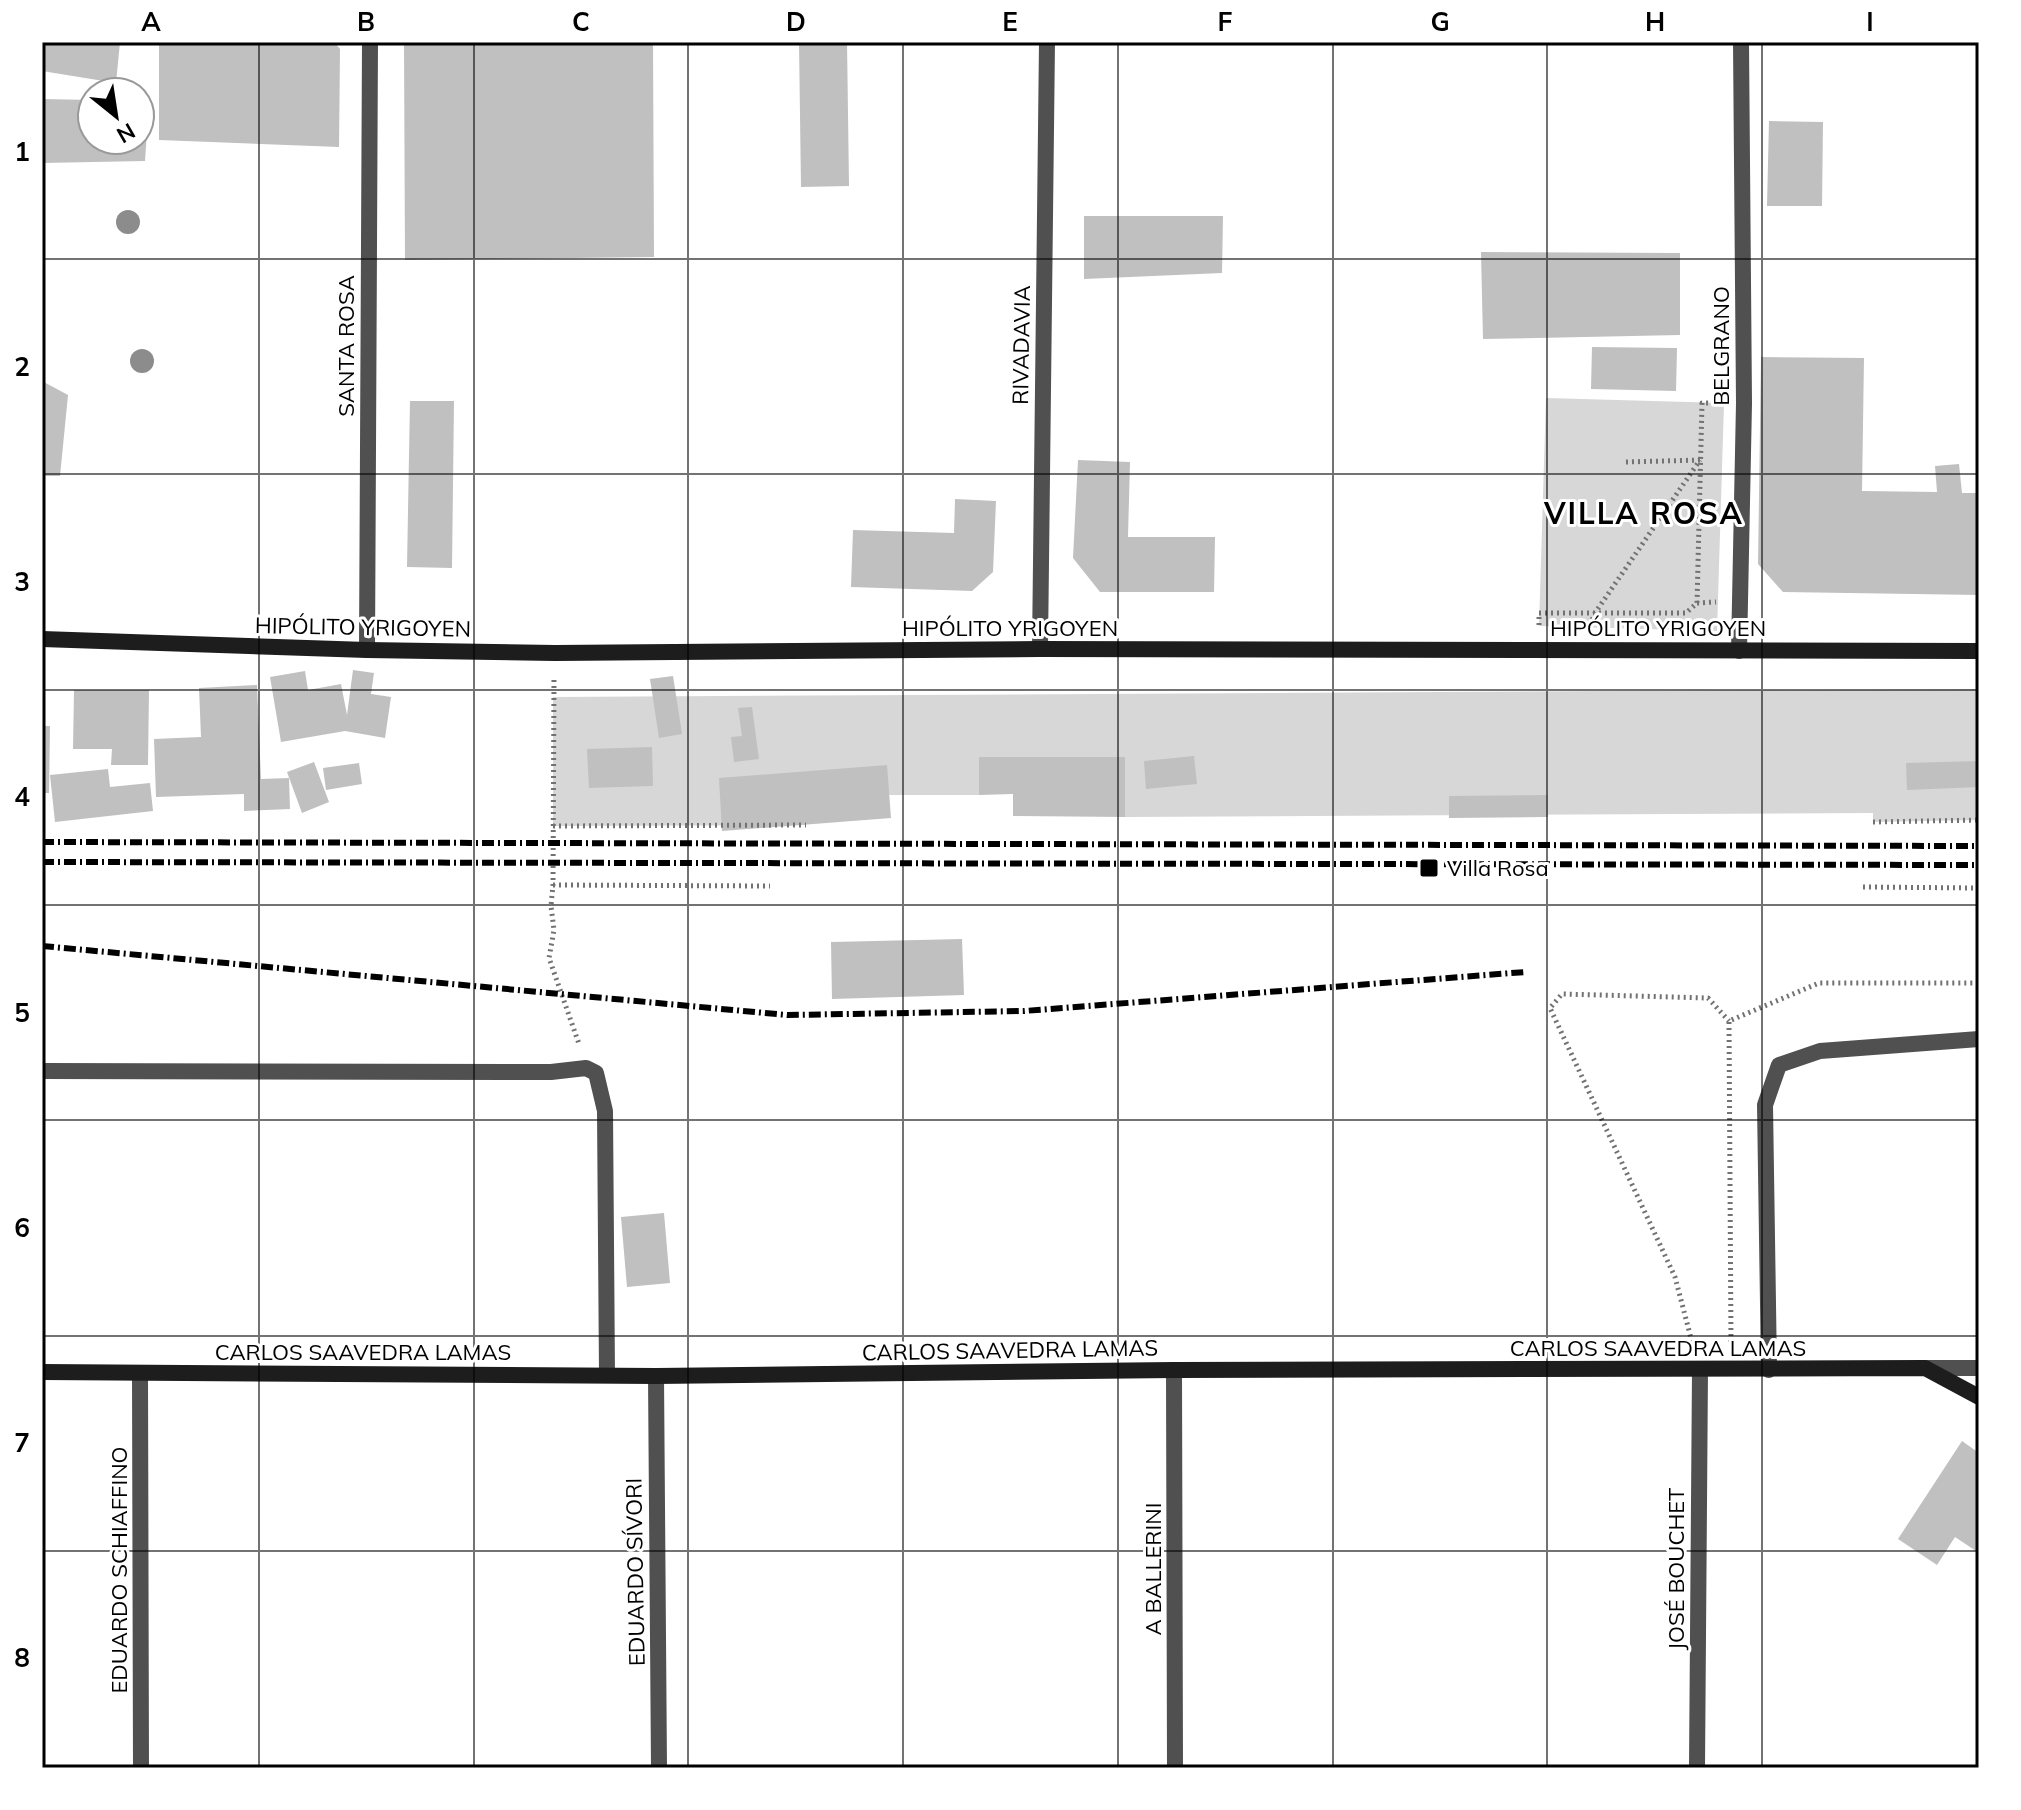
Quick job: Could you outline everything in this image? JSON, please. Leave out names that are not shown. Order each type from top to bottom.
[{"type":"main road","name":"HIPÓLITO YRIGOYEN","points":[[42,639],[555,653],[1040,649],[1979,651]]},
{"type":"main road","name":"CARLOS SAAVEDRA LAMAS","points":[[42,1372],[656,1376],[1174,1370],[1925,1368]]},
{"type":"main road","points":[[1925,1368],[1979,1397]]},
{"type":"street","name":"SANTA ROSA","points":[[367,650],[370,42]]},
{"type":"street","name":"RIVADAVIA","points":[[1040,649],[1047,42]]},
{"type":"street","name":"BELGRANO","points":[[1739,651],[1744,403],[1741,42]]},
{"type":"street","points":[[1769,1370],[1765,1105],[1779,1065],[1820,1051],[1979,1039]]},
{"type":"street","points":[[42,1071],[551,1072],[586,1068],[596,1073],[605,1111],[607,1375]]},
{"type":"street","name":"CARLOS SAAVEDRA LAMAS","points":[[1925,1368],[1979,1368]]},
{"type":"street","name":"A BALLERINI","points":[[1174,1370],[1175,1768]]},
{"type":"street","name":"JOSÉ BOUCHET","points":[[1697,1768],[1700,1370]]},
{"type":"street","name":"EDUARDO SCHIAFFINO","points":[[140,1373],[141,1768]]},
{"type":"street","name":"EDUARDO SÍVORI","points":[[656,1376],[659,1768]]},
{"type":"path","points":[[1539,613],[1686,613],[1697,603],[1702,403]]},
{"type":"path","points":[[1626,462],[1701,460]]},
{"type":"path","points":[[1580,651],[1595,613],[1701,460]]},
{"type":"path","points":[[555,653],[551,906],[554,930],[549,958],[586,1068]]},
{"type":"path","points":[[1873,822],[1979,820]]},
{"type":"path","points":[[553,826],[806,825]]},
{"type":"path","points":[[553,885],[770,886]]},
{"type":"path","points":[[1863,887],[1979,888]]},
{"type":"path","points":[[1700,1370],[1675,1277],[1550,1008],[1562,994],[1708,998],[1729,1021]]},
{"type":"shaded area","points":[[1546,398],[1724,403],[1717,631],[1539,626]]},
{"type":"shaded area","points":[[1979,689],[1979,820],[1873,822],[1873,813],[1125,817],[1124,757],[979,757],[979,795],[806,795],[806,825],[553,826],[553,697]]},
{"type":"building","points":[[42,42],[120,42],[117,76],[76,77],[42,71]]},
{"type":"building","points":[[159,42],[334,42],[340,49],[339,147],[159,140]]},
{"type":"building","points":[[404,42],[653,42],[654,257],[405,260]]},
{"type":"building","points":[[799,42],[847,42],[849,186],[801,187]]},
{"type":"building","points":[[42,99],[76,100],[76,156],[145,156],[145,161],[42,163]]},
{"type":"building","points":[[1769,121],[1823,122],[1822,206],[1767,206]]},
{"type":"building","points":[[1084,216],[1223,216],[1222,273],[1084,279]]},
{"type":"building","points":[[1481,252],[1680,253],[1680,335],[1483,339]]},
{"type":"building","points":[[1592,347],[1677,348],[1676,391],[1591,389]]},
{"type":"building","points":[[1761,357],[1864,358],[1862,491],[1937,492],[1935,466],[1959,464],[1962,493],[1979,493],[1979,595],[1783,592],[1758,564]]},
{"type":"building","points":[[42,381],[68,395],[60,476],[42,476]]},
{"type":"building","points":[[410,401],[454,401],[452,568],[407,567]]},
{"type":"building","points":[[1078,460],[1130,462],[1128,537],[1215,537],[1214,592],[1100,592],[1073,558]]},
{"type":"building","points":[[955,499],[996,501],[993,572],[972,591],[851,587],[853,530],[954,533]]},
{"type":"building","points":[[353,670],[374,673],[371,694],[391,697],[385,738],[345,731],[281,742],[270,677],[305,671],[308,690],[341,684],[347,715]]},
{"type":"building","points":[[673,676],[682,734],[659,738],[650,679]]},
{"type":"building","points":[[257,685],[261,779],[289,778],[290,809],[244,811],[244,794],[156,797],[154,739],[201,737],[199,688]]},
{"type":"building","points":[[74,690],[149,690],[148,765],[111,765],[112,749],[73,749]]},
{"type":"building","points":[[752,707],[759,759],[734,762],[731,737],[742,736],[738,708]]},
{"type":"building","points":[[42,726],[50,726],[49,793],[42,793]]},
{"type":"building","points":[[652,747],[653,786],[589,788],[587,749]]},
{"type":"building","points":[[1194,756],[1197,784],[1146,789],[1144,761]]},
{"type":"building","points":[[979,757],[1125,757],[1125,817],[1013,816],[1013,794],[979,795]]},
{"type":"building","points":[[1979,761],[1979,787],[1907,790],[1906,763]]},
{"type":"building","points":[[314,762],[329,802],[302,813],[287,772]]},
{"type":"building","points":[[359,763],[362,784],[326,790],[323,768]]},
{"type":"building","points":[[887,765],[891,818],[722,831],[719,778]]},
{"type":"building","points":[[108,769],[110,787],[150,783],[153,811],[55,822],[50,775]]},
{"type":"building","points":[[1548,795],[1548,817],[1449,818],[1449,796]]},
{"type":"building","points":[[962,939],[964,995],[832,999],[831,942]]},
{"type":"building","points":[[664,1213],[670,1283],[627,1287],[621,1217]]},
{"type":"building","points":[[1962,1441],[1979,1453],[1979,1553],[1955,1537],[1937,1565],[1898,1539]]},
{"type":"railway","points":[[42,842],[1979,846]]},
{"type":"railway","points":[[42,862],[1979,865]]},
{"type":"railway","points":[[42,946],[787,1015],[1024,1011],[1525,972]]},
{"type":"place","name":"Villa Rosa","points":[[1429,868]]},
{"type":"district","name":"VILLA ROSA","points":[[1644,513]]}]
